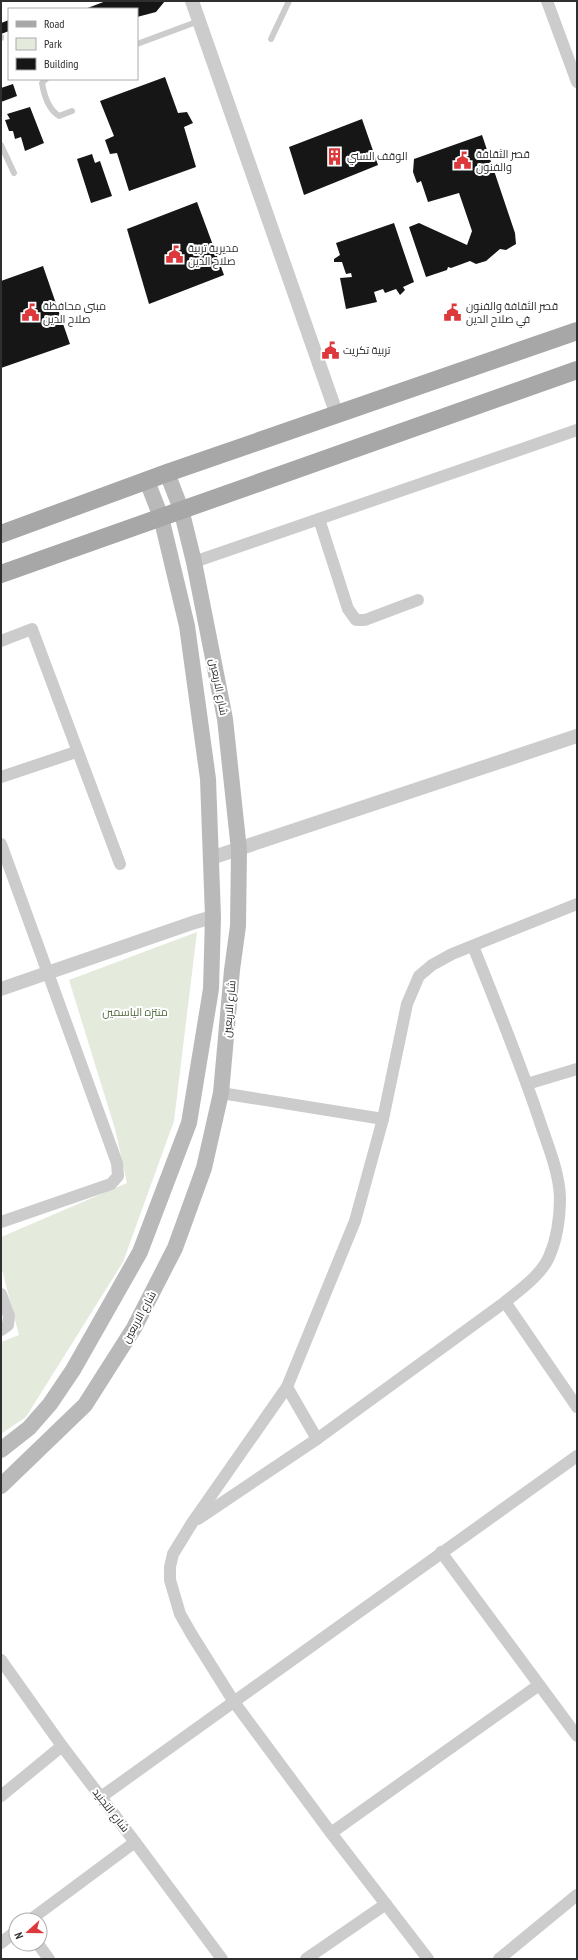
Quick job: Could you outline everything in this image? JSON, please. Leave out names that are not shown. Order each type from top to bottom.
[{"type":"main road","points":[[1,534],[167,473],[577,331]]},
{"type":"main road","points":[[1,574],[161,516],[577,370]]},
{"type":"main road","name":"شارع الاربعين","points":[[1,1486],[85,1405],[134,1328],[175,1248],[204,1168],[221,1093],[232,970],[238,926],[239,850],[225,719],[194,562],[181,509],[167,473]]},
{"type":"main road","points":[[1,1450],[29,1428],[50,1404],[73,1370],[140,1252],[189,1123],[211,989],[213,917],[208,779],[187,626],[161,516],[147,481]]},
{"type":"street","points":[[192,1],[338,415]]},
{"type":"street","points":[[547,1],[577,82]]},
{"type":"street","points":[[194,562],[577,430]]},
{"type":"street","points":[[319,519],[348,609],[356,620],[365,620],[418,600]]},
{"type":"street","points":[[1,641],[32,629],[76,752],[120,864]]},
{"type":"street","points":[[211,858],[576,740]]},
{"type":"street","points":[[1,777],[76,752]]},
{"type":"street","points":[[1,844],[117,1163],[118,1176],[111,1184],[1,1222]]},
{"type":"street","points":[[428,1959],[331,1833],[234,1702],[183,1619],[171,1586],[170,1567],[173,1554],[192,1523],[287,1387],[355,1221],[383,1119],[407,1004],[419,976],[432,964],[472,946],[577,904]]},
{"type":"street","points":[[1,990],[194,922],[213,917]]},
{"type":"street","points":[[192,1523],[317,1439],[505,1302],[525,1287],[549,1258],[554,1244],[559,1212],[560,1197],[556,1173],[527,1084],[472,946]]},
{"type":"street","points":[[527,1084],[577,1069]]},
{"type":"street","points":[[221,1093],[383,1119]]},
{"type":"street","points":[[1,1294],[9,1316],[8,1325],[1,1330]]},
{"type":"street","points":[[505,1302],[577,1407]]},
{"type":"street","points":[[287,1387],[317,1439]]},
{"type":"street","points":[[101,1797],[577,1456]]},
{"type":"street","points":[[441,1552],[577,1736]]},
{"type":"street","name":"شارع التجنيد","points":[[1,1660],[62,1746],[222,1959]]},
{"type":"street","points":[[331,1833],[539,1685]]},
{"type":"street","points":[[1,1796],[62,1746]]},
{"type":"street","points":[[41,1912],[135,1842]]},
{"type":"street","points":[[499,1959],[577,1895]]},
{"type":"street","points":[[306,1959],[386,1904]]},
{"type":"lane","points":[[271,39],[289,1]]},
{"type":"lane","points":[[138,44],[199,21]]},
{"type":"lane","points":[[45,80],[42,83],[44,93],[53,112],[58,116],[72,111]]},
{"type":"lane","points":[[1,145],[14,173]]},
{"type":"green space","name":"منتزه الياسمين","points":[[197,932],[174,1121],[123,1262],[26,1417],[1,1434],[1,1342],[19,1335],[1,1266],[1,1237],[127,1183],[115,1129],[69,980]]},
{"type":"building","points":[[106,1],[165,1],[156,12],[138,17],[138,8],[88,8]]},
{"type":"building","points":[[8,20],[8,31],[1,34],[1,23]]},
{"type":"building","points":[[165,77],[178,113],[187,112],[193,123],[184,127],[196,167],[129,191],[117,153],[110,154],[105,140],[114,136],[100,101]]},
{"type":"building","points":[[13,84],[17,96],[1,102],[1,88]]},
{"type":"building","points":[[30,107],[44,143],[25,151],[21,137],[15,139],[13,131],[9,131],[5,120],[10,119],[7,114]]},
{"type":"building","name":"الوقف السني","points":[[362,119],[378,165],[304,195],[289,147]]},
{"type":"building","points":[[482,135],[515,233],[516,244],[506,250],[500,249],[486,261],[476,264],[470,261],[451,268],[448,267],[447,270],[426,277],[409,227],[419,223],[467,245],[472,231],[459,193],[428,202],[421,181],[417,183],[413,172],[414,159]]},
{"type":"building","points":[[92,154],[95,163],[100,161],[112,196],[91,203],[77,159]]},
{"type":"building","name":"مديرية تربية صلاح الدين","points":[[197,202],[224,275],[149,304],[127,229]]},
{"type":"building","points":[[394,223],[414,282],[403,287],[405,290],[400,295],[396,289],[385,293],[383,289],[374,292],[377,302],[346,309],[340,278],[352,277],[351,273],[346,274],[342,262],[334,262],[334,259],[340,255],[336,243]]},
{"type":"building","name":"مبنى محافظة صلاح الدين","points":[[43,266],[70,344],[1,368],[1,281]]},
{"type":"place","name":"الوقف السني","points":[[334,156]]},
{"type":"place","name":"قصر الثقافة والفنون","points":[[463,160]]},
{"type":"place","name":"مديرية تربية صلاح الدين","points":[[175,254]]},
{"type":"place","name":"مبنى محافظة صلاح الدين","points":[[30,312]]},
{"type":"place","name":"قصر الثقافة والفنون في صلاح الدين","points":[[453,312]]},
{"type":"place","name":"تربية تكريت","points":[[330,350]]}]
